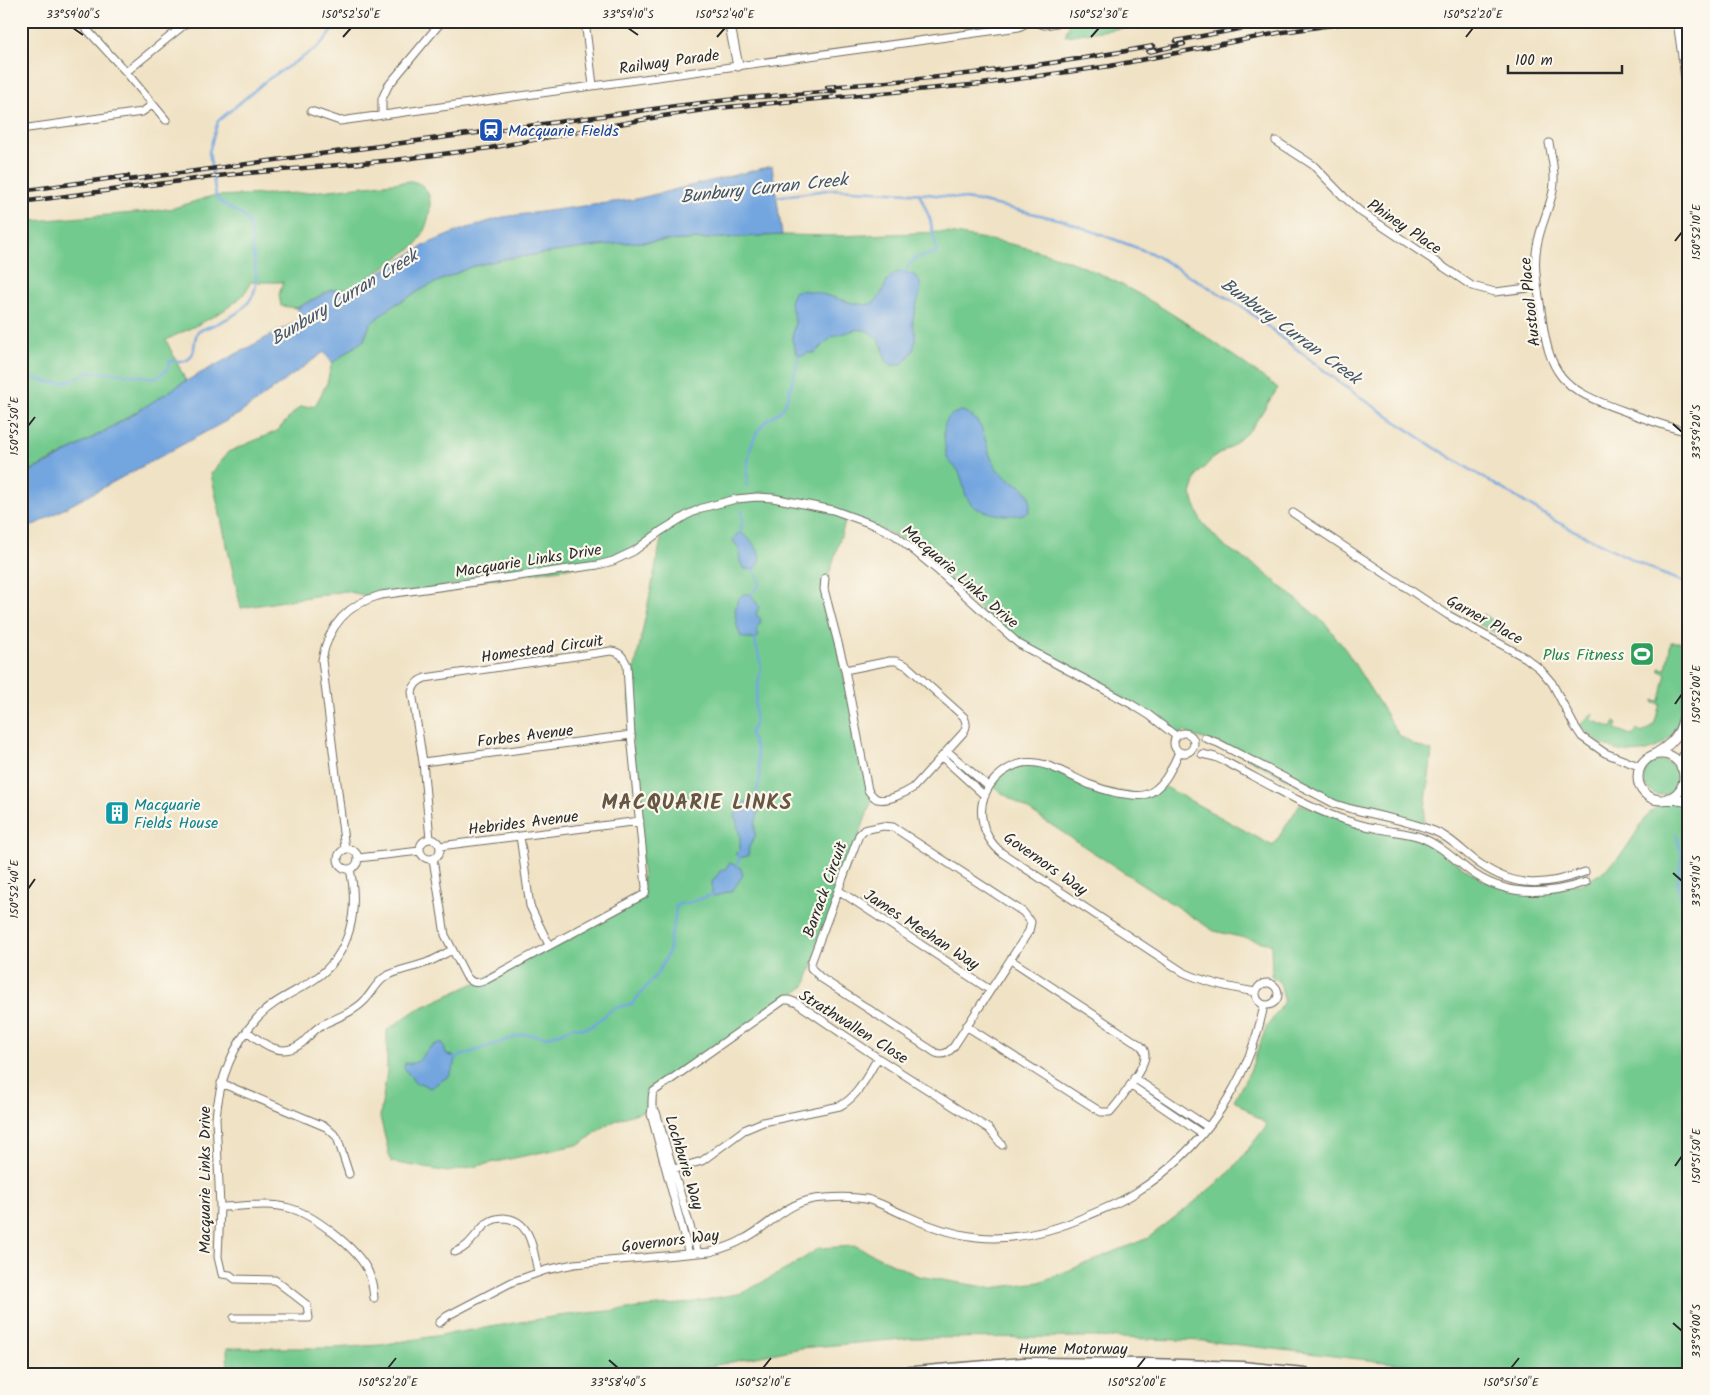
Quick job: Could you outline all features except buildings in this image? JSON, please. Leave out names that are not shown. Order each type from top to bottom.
[{"type":"highway","name":"Hume Motorway","points":[[902,1374],[1022,1364],[1232,1368],[1304,1374]]},
{"type":"main road","points":[[728,21],[738,66]]},
{"type":"main road","points":[[1678,21],[1689,99]]},
{"type":"main road","points":[[1688,21],[1689,29]]},
{"type":"main road","points":[[1689,690],[1683,723],[1678,735],[1668,746],[1646,760],[1641,767],[1638,779],[1640,787],[1645,793],[1656,799],[1668,798],[1689,802]]},
{"type":"main road","points":[[1668,798],[1676,794],[1681,788],[1689,735]]},
{"type":"main road","points":[[1653,756],[1661,754],[1669,756],[1676,761],[1684,772]]},
{"type":"street","points":[[79,21],[126,72],[166,120]]},
{"type":"street","points":[[126,72],[189,21]]},
{"type":"street","points":[[382,115],[382,99],[388,86],[442,21]]},
{"type":"street","points":[[585,21],[593,85]]},
{"type":"street","name":"Railway Parade","points":[[311,111],[340,121],[1019,26],[1031,21],[1044,25],[1068,21]]},
{"type":"street","points":[[21,129],[142,112],[152,105]]},
{"type":"street","name":"Phiney Place","points":[[1276,140],[1313,165],[1361,212],[1472,286],[1495,292],[1538,287]]},
{"type":"street","name":"Austool Place","points":[[1550,142],[1554,181],[1553,191],[1537,245],[1536,269],[1546,346],[1553,364],[1558,373],[1570,386],[1593,400],[1689,432]]},
{"type":"street","name":"Macquarie Links Drive","points":[[345,849],[322,660],[332,629],[348,611],[364,600],[381,595],[584,568],[605,563],[634,551],[661,530],[687,515],[702,508],[736,499],[765,497],[817,506],[862,520],[896,535],[1019,644],[1131,704],[1176,736]]},
{"type":"street","name":"Garner Place","points":[[1293,513],[1448,615],[1532,662],[1552,683],[1574,726],[1582,737],[1605,753],[1641,767]]},
{"type":"street","points":[[825,578],[824,589],[845,670],[868,790],[877,799],[884,799],[908,792],[963,733],[966,728],[964,717],[907,666],[896,661],[845,670]]},
{"type":"street","name":"Homestead Circuit","points":[[430,839],[423,762],[412,692],[418,681],[425,678],[611,651],[618,652],[623,657],[627,665],[631,735],[646,886],[645,894],[478,983],[472,982],[466,976],[452,950],[444,929],[433,859]]},
{"type":"street","points":[[1181,733],[1191,735],[1194,740],[1194,746],[1190,751],[1179,752],[1174,745],[1176,736],[1181,733]]},
{"type":"street","name":"Forbes Avenue","points":[[423,762],[631,735]]},
{"type":"street","points":[[1204,738],[1218,743],[1335,804],[1355,811],[1414,824],[1437,832],[1450,838],[1480,864],[1508,878],[1536,883],[1549,882],[1562,880],[1585,872]]},
{"type":"street","points":[[947,751],[989,787]]},
{"type":"street","name":"Governors Way","points":[[1179,752],[1168,775],[1153,790],[1144,795],[1105,790],[1090,785],[1049,765],[1028,762],[1010,768],[1001,774],[989,787],[985,796],[982,807],[985,828],[993,844],[1002,853],[1183,972],[1214,984],[1256,992]]},
{"type":"street","points":[[1202,754],[1226,762],[1332,815],[1375,828],[1421,838],[1446,852],[1485,881],[1499,887],[1527,892],[1542,892],[1569,888],[1586,882]]},
{"type":"street","points":[[942,757],[985,796]]},
{"type":"street","name":"Hebrides Avenue","points":[[440,846],[640,821]]},
{"type":"street","name":"Barrack Circuit","points":[[883,826],[893,828],[1027,915],[1031,922],[1030,929],[1010,960],[950,1050],[943,1054],[938,1054],[815,973],[811,968],[860,834],[864,830],[883,826]]},
{"type":"street","points":[[520,836],[530,906],[549,945]]},
{"type":"street","points":[[430,839],[436,841],[440,846],[439,854],[433,859],[425,858],[420,851],[422,842],[430,839]]},
{"type":"street","points":[[345,849],[355,852],[358,858],[356,866],[350,869],[343,868],[338,861],[340,853],[345,849]]},
{"type":"street","points":[[358,858],[420,851]]},
{"type":"street","name":"Macquarie Links Drive","points":[[234,1318],[309,1318],[307,1304],[275,1280],[235,1279],[230,1275],[222,1274],[218,1257],[220,1207],[216,1118],[218,1093],[231,1056],[238,1043],[258,1018],[272,1005],[325,972],[345,946],[353,916],[350,869]]},
{"type":"street","name":"James Meehan Way","points":[[838,890],[990,990]]},
{"type":"street","points":[[248,1032],[267,1047],[276,1050],[292,1048],[301,1043],[310,1032],[361,1004],[384,977],[429,962],[452,950]]},
{"type":"street","points":[[966,1026],[1101,1112],[1110,1112],[1132,1081],[1146,1055],[1140,1045],[1010,960]]},
{"type":"street","points":[[1266,983],[1273,984],[1279,994],[1277,1000],[1271,1005],[1264,1005],[1258,1001],[1256,992],[1259,986],[1266,983]]},
{"type":"street","name":"Strathwallen Close","points":[[652,1109],[651,1099],[653,1092],[658,1088],[784,1000],[789,1000],[795,1002],[989,1129],[1002,1145]]},
{"type":"street","name":"Governors Way","points":[[439,1324],[447,1316],[512,1282],[538,1272],[574,1264],[689,1254],[719,1249],[744,1240],[793,1205],[807,1200],[824,1198],[866,1199],[880,1203],[932,1227],[956,1234],[1005,1238],[1046,1232],[1108,1207],[1134,1194],[1173,1165],[1219,1114],[1235,1089],[1251,1054],[1261,1024],[1264,1005]]},
{"type":"street","points":[[670,1170],[702,1160],[744,1130],[763,1122],[840,1106],[846,1103],[856,1093],[878,1058]]},
{"type":"street","points":[[1132,1081],[1208,1127]]},
{"type":"street","points":[[1132,1081],[1202,1134]]},
{"type":"street","points":[[221,1084],[326,1127],[337,1137],[349,1174]]},
{"type":"street","name":"Lochburie Way","points":[[652,1109],[656,1112],[689,1254]]},
{"type":"street","name":"Lochburie Way","points":[[670,1170],[698,1253]]},
{"type":"street","points":[[220,1207],[279,1206],[298,1211],[310,1217],[345,1243],[360,1258],[370,1275],[374,1298]]},
{"type":"street","points":[[455,1252],[466,1247],[490,1221],[498,1218],[512,1219],[521,1223],[528,1233],[538,1272]]},
{"type":"green space","points":[[1070,21],[1173,21],[1065,36]]},
{"type":"green space","points":[[411,181],[421,184],[427,191],[430,199],[430,208],[425,228],[416,245],[351,290],[331,290],[297,308],[281,306],[279,295],[283,282],[250,282],[246,291],[227,308],[166,340],[186,381],[125,419],[43,465],[21,475],[21,222],[147,212],[174,208],[212,196],[303,193]]},
{"type":"green space","name":"MACQUARIE LINKS","points":[[942,232],[998,241],[1031,249],[1065,259],[1097,273],[1129,289],[1191,326],[1278,388],[1251,429],[1233,445],[1213,458],[1197,475],[1191,494],[1201,521],[1223,545],[1259,568],[1326,624],[1347,652],[1399,735],[1414,745],[1432,751],[1423,827],[1329,801],[1221,744],[1190,735],[1184,731],[1176,736],[1149,715],[1019,644],[897,536],[847,516],[825,588],[868,790],[873,797],[805,986],[653,1091],[653,1108],[606,1125],[581,1144],[448,1172],[391,1162],[380,1117],[387,1071],[387,1030],[416,1010],[475,983],[644,895],[629,697],[663,530],[613,561],[373,597],[345,591],[241,608],[211,474],[228,452],[277,431],[299,407],[315,406],[327,383],[332,363],[364,340],[370,324],[391,307],[428,286],[470,267],[503,259],[622,243],[782,235],[839,236]]},
{"type":"green space","points":[[1482,614],[1508,629],[1503,637],[1477,623]]},
{"type":"green space","points":[[1671,642],[1689,642],[1689,665],[1678,725],[1673,734],[1666,742],[1648,751],[1618,751],[1600,743],[1580,725],[1592,714],[1594,714],[1592,719],[1594,721],[1612,728],[1615,722],[1618,724],[1616,729],[1633,736],[1637,729],[1642,733],[1654,725],[1660,704],[1654,703],[1654,700],[1660,701],[1666,673],[1660,671],[1660,668],[1666,669]]},
{"type":"green space","points":[[1028,761],[1105,790],[1144,795],[1160,784],[1273,846],[1300,804],[1359,824],[1416,836],[1484,881],[1527,892],[1586,882],[1600,874],[1618,858],[1647,816],[1665,799],[1689,802],[1689,1374],[1486,1374],[1206,1341],[1093,1337],[913,1338],[801,1348],[672,1374],[228,1374],[227,1348],[332,1348],[380,1345],[558,1316],[688,1303],[742,1293],[789,1268],[819,1248],[856,1246],[918,1276],[991,1288],[1040,1282],[1148,1238],[1231,1171],[1267,1125],[1234,1100],[1250,1071],[1266,1028],[1284,1000],[1278,980],[1272,977],[1271,944],[1214,931],[990,785],[1001,774]]},
{"type":"green space","points":[[1661,761],[1673,766],[1678,778],[1673,790],[1661,795],[1649,790],[1644,778],[1649,766]]},
{"type":"water","points":[[772,166],[782,235],[622,243],[503,259],[470,267],[428,286],[391,307],[370,324],[364,340],[332,363],[324,352],[239,414],[21,532],[21,475],[50,462],[114,426],[186,381],[303,318],[297,308],[331,290],[351,290],[427,244],[458,231],[503,217],[636,199]]},
{"type":"water","points":[[897,272],[909,273],[920,282],[913,322],[915,332],[914,346],[911,354],[901,365],[892,365],[886,361],[882,345],[876,337],[868,331],[858,329],[832,337],[814,353],[808,353],[803,356],[797,354],[792,340],[795,321],[790,302],[794,292],[800,290],[809,291],[863,305],[870,304],[877,300],[888,280]]},
{"type":"water","points":[[962,411],[970,415],[981,427],[995,466],[1000,472],[1025,490],[1030,502],[1029,512],[1016,515],[990,513],[975,508],[968,500],[959,472],[947,457],[944,440],[944,429],[947,419],[955,413]]},
{"type":"water","points":[[740,533],[746,536],[759,554],[760,561],[753,569],[745,569],[740,562],[739,549],[733,540]]},
{"type":"water","points":[[744,594],[751,594],[759,607],[756,614],[761,620],[756,632],[759,635],[755,640],[741,637],[737,626],[735,614],[737,602]]},
{"type":"water","points":[[752,799],[755,800],[759,809],[755,824],[755,836],[749,847],[748,856],[739,858],[735,854],[740,850],[740,836],[735,815],[745,802]]},
{"type":"water","points":[[730,863],[740,867],[743,875],[733,890],[716,896],[712,895],[712,882],[721,870],[725,869]]},
{"type":"water","points":[[443,1043],[446,1054],[453,1055],[455,1058],[455,1065],[449,1076],[430,1088],[420,1083],[416,1084],[404,1068],[405,1063],[416,1062],[429,1048]]},
{"type":"waterway","points":[[21,374],[48,382],[61,383],[73,380],[88,372],[157,378],[168,368],[170,361],[186,361],[190,358],[198,331],[225,320],[243,308],[254,293],[256,283],[251,233],[245,218],[216,196],[209,152],[218,121],[267,80],[317,48],[328,36],[337,21]]},
{"type":"waterway","name":"Bunbury Curran Creek","points":[[775,197],[835,189],[928,194],[978,201],[1062,220],[1151,253],[1244,308],[1344,386],[1432,446],[1557,522],[1660,573],[1689,584]]},
{"type":"waterway","points":[[904,272],[914,259],[937,252],[930,219],[919,193]]},
{"type":"waterway","points":[[747,486],[748,461],[755,437],[764,423],[785,405],[799,356]]},
{"type":"waterway","points":[[740,533],[743,521],[742,511]]},
{"type":"waterway","points":[[751,594],[760,584],[758,577],[752,569]]},
{"type":"waterway","points":[[755,640],[761,666],[755,705],[755,723],[750,734],[756,748],[760,777],[755,800]]},
{"type":"waterway","points":[[1676,834],[1682,855],[1678,882],[1685,922],[1685,957],[1689,960]]},
{"type":"waterway","points":[[737,865],[739,858]]},
{"type":"waterway","points":[[455,1058],[524,1034],[549,1037],[574,1027],[583,1029],[593,1025],[614,1008],[632,1004],[657,974],[669,952],[676,906],[712,895]]},
{"type":"railway","points":[[1176,41],[1281,21]]},
{"type":"railway","points":[[21,202],[226,175],[395,160],[490,148],[717,108],[982,84],[1110,66],[1283,32],[1360,21]]},
{"type":"railway","points":[[1148,52],[1184,44]]},
{"type":"railway","points":[[827,87],[991,71],[1073,60],[1154,46]]},
{"type":"railway","points":[[121,181],[676,106],[835,91]]},
{"type":"railway","points":[[21,191],[128,176]]},
{"type":"place","name":"Macquarie Fields","points":[[491,130]]},
{"type":"place","name":"Plus Fitness","points":[[1642,654]]},
{"type":"place","name":"Macquarie Fields House","points":[[117,813]]},
{"type":"district","name":"MACQUARIE LINKS","points":[[697,802]]}]
